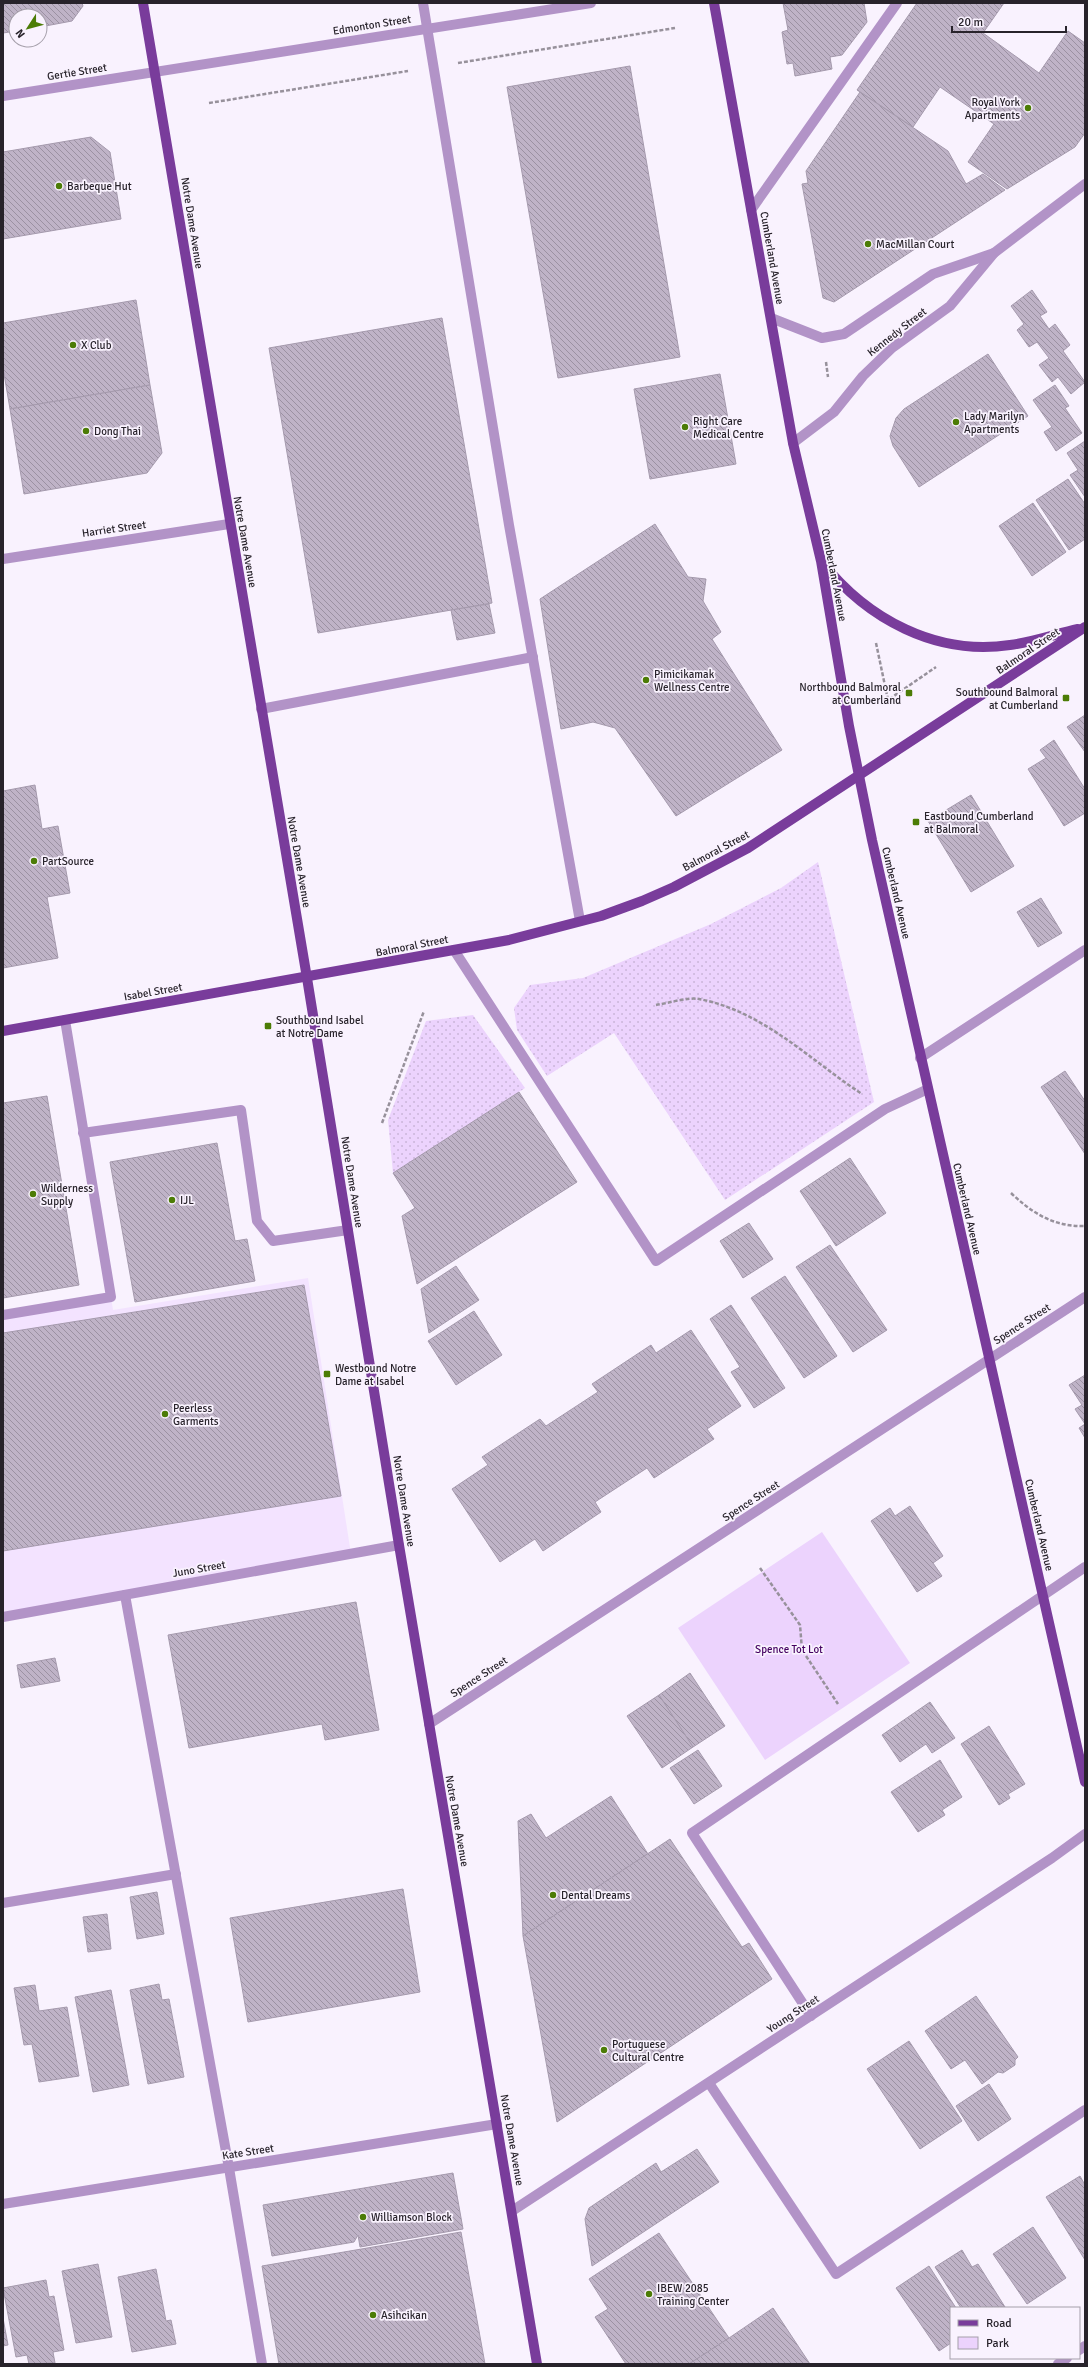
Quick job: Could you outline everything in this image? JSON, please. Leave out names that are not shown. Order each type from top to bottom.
[{"type":"main road","name":"Notre Dame Avenue","points":[[143,3],[229,524],[307,978],[399,1545],[537,2364]]},
{"type":"main road","name":"Cumberland Avenue","points":[[714,3],[793,443],[821,560],[859,777],[920,1058],[1085,1782]]},
{"type":"main road","points":[[821,560],[840,585],[864,604],[902,628],[922,637],[972,646],[1010,645],[1085,627]]},
{"type":"main road","name":"Balmoral Street","points":[[307,978],[509,940],[580,921],[642,901],[703,873],[748,848],[859,777],[1085,627]]},
{"type":"main road","name":"Isabel Street","points":[[3,1031],[307,978]]},
{"type":"street","points":[[423,3],[533,657],[580,921]]},
{"type":"street","name":"Edmonton Street","points":[[155,71],[591,3]]},
{"type":"street","points":[[751,210],[897,3]]},
{"type":"street","name":"Gertie Street","points":[[3,96],[155,71]]},
{"type":"street","name":"Kennedy Street","points":[[793,443],[834,412],[862,376],[892,348],[950,306],[994,252],[1085,184]]},
{"type":"street","name":"Kennedy Street","points":[[771,318],[822,338],[844,334],[933,274],[994,252]]},
{"type":"street","name":"Harriet Street","points":[[3,559],[229,524]]},
{"type":"street","points":[[261,709],[533,657]]},
{"type":"street","points":[[454,950],[656,1261],[885,1109],[928,1089]]},
{"type":"street","points":[[920,1058],[1085,950]]},
{"type":"street","points":[[3,1315],[111,1297],[65,1020]]},
{"type":"street","points":[[83,1133],[240,1110],[257,1221],[273,1241],[348,1230]]},
{"type":"street","name":"Spence Street","points":[[429,1724],[1085,1297]]},
{"type":"street","name":"Juno Street","points":[[3,1617],[399,1545]]},
{"type":"street","points":[[811,2016],[692,1833],[1085,1567]]},
{"type":"street","points":[[125,1595],[229,2168],[262,2364]]},
{"type":"street","name":"Young Street","points":[[512,2211],[1052,1858],[1085,1834]]},
{"type":"street","points":[[3,1903],[176,1874]]},
{"type":"street","points":[[709,2083],[836,2274],[1085,2110]]},
{"type":"street","name":"Kate Street","points":[[3,2204],[497,2124]]},
{"type":"path","points":[[826,362],[829,381]]},
{"type":"path","points":[[875,636],[888,700],[940,664]]},
{"type":"path","points":[[656,1005],[698,999],[739,1012],[789,1040],[841,1081],[885,1109]]},
{"type":"path","points":[[382,1123],[424,1011]]},
{"type":"path","points":[[1011,1193],[1028,1209],[1043,1219],[1061,1224],[1085,1226]]},
{"type":"path","points":[[760,1568],[800,1625],[802,1650],[852,1725]]},
{"type":"shaded area","name":"Peerless Garments","points":[[308,1278],[351,1554],[3,1617],[3,1315],[111,1297],[113,1310]]},
{"type":"green space","points":[[818,862],[874,1102],[725,1200],[614,1033],[547,1076],[517,1030],[514,1008],[530,985],[583,978],[711,924],[781,888]]},
{"type":"green space","points":[[473,1015],[525,1088],[393,1173],[388,1120],[426,1021]]},
{"type":"green space","name":"Spence Tot Lot","points":[[822,1532],[910,1663],[765,1760],[678,1628]]},
{"type":"building","points":[[3,3],[82,3],[83,6],[72,21],[48,26],[48,8],[8,8],[8,32],[3,33]]},
{"type":"building","points":[[783,3],[864,3],[867,22],[842,55],[830,57],[832,69],[795,76],[793,63],[787,64],[782,32],[788,30]]},
{"type":"building","name":"Royal York Apartments","points":[[917,3],[1004,3],[983,33],[1039,73],[1068,31],[1085,43],[1085,133],[1075,147],[1007,189],[968,162],[994,124],[940,87],[913,127],[857,90]]},
{"type":"building","points":[[630,66],[680,357],[558,378],[507,87]]},
{"type":"building","name":"MacMillan Court","points":[[860,92],[948,151],[966,184],[983,174],[1005,190],[834,302],[823,298],[802,184],[808,183],[806,171]]},
{"type":"building","name":"Barbeque Hut","points":[[91,137],[110,152],[121,219],[3,239],[3,152]]},
{"type":"building","points":[[1032,290],[1047,312],[1040,316],[1049,329],[1055,324],[1070,345],[1063,351],[1085,382],[1071,394],[1058,377],[1052,382],[1039,365],[1049,358],[1037,342],[1029,347],[1017,330],[1024,324],[1011,306]]},
{"type":"building","name":"X Club","points":[[136,300],[150,385],[10,409],[3,368],[3,323]]},
{"type":"building","points":[[442,318],[492,603],[318,633],[269,348]]},
{"type":"building","name":"Lady Marilyn Apartments","points":[[988,354],[1028,416],[919,487],[893,446],[890,436],[896,418],[904,409]]},
{"type":"building","name":"Right Care Medical Centre","points":[[720,374],[736,464],[650,479],[634,389]]},
{"type":"building","name":"Dong Thai","points":[[150,385],[162,453],[147,473],[24,494],[10,409]]},
{"type":"building","points":[[1055,385],[1069,406],[1065,408],[1082,433],[1056,451],[1044,432],[1052,427],[1033,400]]},
{"type":"building","points":[[1085,441],[1085,497],[1070,475],[1078,470],[1067,453]]},
{"type":"building","points":[[1068,479],[1085,504],[1085,539],[1069,550],[1036,500]]},
{"type":"building","points":[[1033,503],[1066,552],[1032,576],[999,526]]},
{"type":"building","name":"Pimicikamak Wellness Centre","points":[[655,524],[688,577],[706,579],[703,601],[721,632],[712,639],[782,750],[676,816],[615,728],[593,722],[561,729],[540,599]]},
{"type":"building","points":[[489,604],[495,633],[457,640],[451,610]]},
{"type":"building","points":[[1085,715],[1085,752],[1067,727]]},
{"type":"building","points":[[1054,740],[1085,789],[1085,813],[1064,826],[1028,769],[1046,758],[1040,750]]},
{"type":"building","name":"PartSource","points":[[35,785],[42,829],[58,826],[70,893],[47,897],[58,958],[3,968],[3,791]]},
{"type":"building","points":[[971,795],[1014,866],[971,892],[928,821]]},
{"type":"building","points":[[1041,898],[1062,933],[1038,947],[1017,912]]},
{"type":"building","points":[[1065,1071],[1085,1101],[1085,1154],[1041,1087]]},
{"type":"building","points":[[519,1092],[577,1182],[417,1284],[402,1216],[415,1208],[393,1173]]},
{"type":"building","name":"Wilderness Supply","points":[[47,1096],[79,1285],[3,1298],[3,1103]]},
{"type":"building","name":"IJL","points":[[217,1143],[235,1241],[247,1239],[255,1281],[135,1302],[110,1162]]},
{"type":"building","points":[[850,1158],[886,1213],[836,1246],[800,1191]]},
{"type":"building","points":[[749,1223],[773,1259],[743,1278],[720,1241]]},
{"type":"building","points":[[830,1245],[887,1330],[853,1352],[796,1267]]},
{"type":"building","points":[[456,1266],[479,1300],[429,1333],[421,1289]]},
{"type":"building","points":[[785,1276],[837,1356],[804,1378],[751,1298]]},
{"type":"building","name":"Peerless Garments","points":[[304,1285],[341,1496],[3,1551],[3,1333]]},
{"type":"building","points":[[731,1305],[785,1388],[754,1408],[731,1372],[740,1367],[710,1319]]},
{"type":"building","points":[[474,1311],[502,1355],[456,1385],[428,1341]]},
{"type":"building","points":[[691,1330],[741,1406],[707,1429],[714,1439],[654,1478],[647,1468],[595,1502],[601,1512],[543,1551],[535,1539],[500,1562],[452,1489],[488,1465],[482,1457],[540,1419],[546,1426],[598,1392],[592,1384],[651,1345],[656,1353]]},
{"type":"building","points":[[1085,1375],[1085,1424],[1075,1409],[1082,1405],[1069,1385]]},
{"type":"building","points":[[1085,1424],[1085,1438],[1079,1428]]},
{"type":"building","points":[[910,1506],[943,1556],[933,1563],[942,1576],[917,1592],[871,1521],[890,1508],[895,1516]]},
{"type":"building","points":[[356,1602],[379,1730],[325,1740],[322,1724],[189,1748],[168,1635]]},
{"type":"building","points":[[55,1658],[60,1681],[21,1688],[17,1665]]},
{"type":"building","points":[[690,1673],[725,1726],[693,1747],[659,1695]]},
{"type":"building","points":[[659,1695],[693,1747],[662,1768],[627,1716]]},
{"type":"building","points":[[930,1702],[955,1738],[932,1753],[926,1744],[900,1762],[882,1735]]},
{"type":"building","points":[[989,1726],[1025,1784],[1008,1794],[1010,1798],[999,1805],[961,1744]]},
{"type":"building","points":[[698,1750],[722,1786],[694,1804],[670,1768]]},
{"type":"building","points":[[940,1760],[962,1797],[942,1810],[945,1815],[918,1832],[891,1792]]},
{"type":"building","name":"Dental Dreams","points":[[611,1796],[648,1854],[523,1936],[518,1821],[531,1814],[546,1838]]},
{"type":"building","name":"Portuguese Cultural Centre","points":[[670,1839],[742,1947],[749,1943],[772,1979],[557,2122],[523,1936]]},
{"type":"building","points":[[403,1889],[420,1992],[248,2022],[230,1918]]},
{"type":"building","points":[[157,1892],[164,1934],[137,1939],[130,1897]]},
{"type":"building","points":[[107,1914],[111,1949],[88,1952],[83,1917]]},
{"type":"building","points":[[159,1984],[162,2000],[169,1999],[184,2077],[148,2084],[130,1990]]},
{"type":"building","points":[[35,1985],[39,2011],[67,2007],[79,2076],[39,2082],[32,2044],[24,2045],[14,1988]]},
{"type":"building","points":[[111,1990],[129,2085],[93,2092],[75,1997]]},
{"type":"building","points":[[976,1996],[1018,2057],[1015,2060],[1015,2065],[1003,2073],[998,2072],[982,2084],[965,2060],[951,2069],[925,2031]]},
{"type":"building","points":[[909,2041],[962,2121],[920,2149],[867,2069]]},
{"type":"building","points":[[989,2084],[1011,2119],[978,2141],[956,2106]]},
{"type":"building","points":[[697,2149],[719,2182],[592,2266],[585,2219],[589,2208],[656,2163],[661,2172]]},
{"type":"building","name":"Williamson Block","points":[[453,2173],[463,2229],[360,2247],[358,2235],[354,2242],[272,2256],[263,2205]]},
{"type":"building","points":[[1080,2176],[1085,2185],[1085,2260],[1046,2197]]},
{"type":"building","points":[[1033,2227],[1066,2278],[1027,2304],[993,2254]]},
{"type":"building","name":"Asihcikan","points":[[461,2232],[485,2364],[279,2364],[262,2266]]},
{"type":"building","name":"IBEW 2085 Training Center","points":[[659,2233],[729,2338],[689,2364],[626,2364],[595,2317],[608,2309],[589,2279]]},
{"type":"building","points":[[962,2250],[972,2267],[978,2264],[1005,2307],[960,2307],[935,2267]]},
{"type":"building","points":[[98,2264],[112,2337],[76,2343],[62,2271]]},
{"type":"building","points":[[929,2266],[955,2307],[950,2307],[950,2344],[939,2351],[896,2288]]},
{"type":"building","points":[[156,2269],[166,2321],[171,2320],[176,2344],[132,2352],[118,2277]]},
{"type":"building","points":[[46,2280],[49,2297],[54,2296],[64,2350],[53,2352],[55,2363],[29,2364],[27,2355],[16,2357],[3,2288]]},
{"type":"building","points":[[773,2308],[810,2364],[689,2364],[729,2338]]},
{"type":"building","points":[[3,2318],[8,2345],[3,2346]]},
{"type":"place","name":"Royal York Apartments","points":[[1028,108]]},
{"type":"place","name":"Barbeque Hut","points":[[59,186]]},
{"type":"place","name":"MacMillan Court","points":[[868,244]]},
{"type":"place","name":"X Club","points":[[73,345]]},
{"type":"place","name":"Lady Marilyn Apartments","points":[[956,422]]},
{"type":"place","name":"Right Care Medical Centre","points":[[685,427]]},
{"type":"place","name":"Dong Thai","points":[[86,431]]},
{"type":"place","name":"Pimicikamak Wellness Centre","points":[[646,680]]},
{"type":"place","name":"Northbound Balmoral at Cumberland","points":[[909,693]]},
{"type":"place","name":"Southbound Balmoral at Cumberland","points":[[1066,698]]},
{"type":"place","name":"Eastbound Cumberland at Balmoral","points":[[916,822]]},
{"type":"place","name":"PartSource","points":[[34,861]]},
{"type":"place","name":"Southbound Isabel at Notre Dame","points":[[268,1026]]},
{"type":"place","name":"Wilderness Supply","points":[[33,1194]]},
{"type":"place","name":"IJL","points":[[172,1200]]},
{"type":"place","name":"Westbound Notre Dame at Isabel","points":[[327,1374]]},
{"type":"place","name":"Peerless Garments","points":[[165,1414]]},
{"type":"place","name":"Dental Dreams","points":[[553,1895]]},
{"type":"place","name":"Portuguese Cultural Centre","points":[[604,2050]]},
{"type":"place","name":"Williamson Block","points":[[363,2217]]},
{"type":"place","name":"IBEW 2085 Training Center","points":[[649,2294]]},
{"type":"place","name":"Asihcikan","points":[[373,2315]]}]
